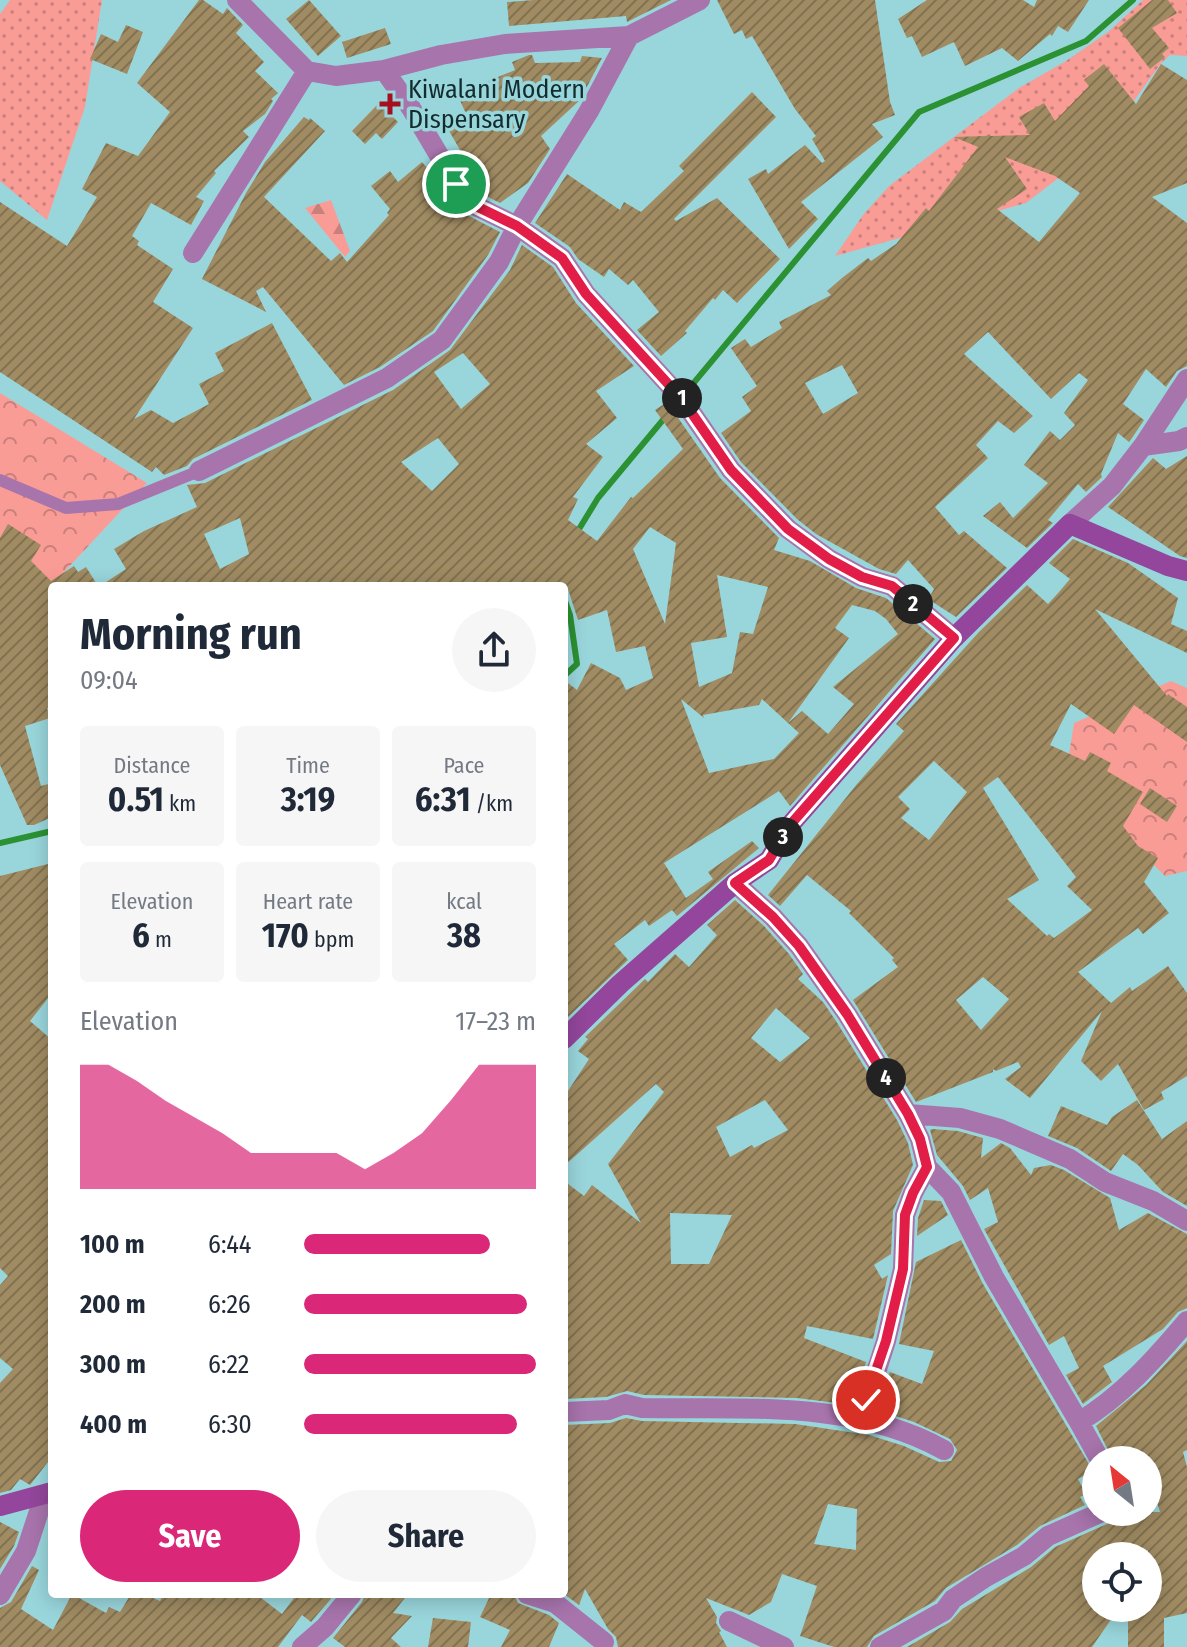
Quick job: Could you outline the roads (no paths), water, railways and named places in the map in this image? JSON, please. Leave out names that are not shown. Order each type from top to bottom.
[{"type":"street","points":[[237,0],[307,71],[336,76],[384,70],[441,55],[505,44],[629,36],[700,0]]},
{"type":"street","points":[[199,471],[387,378],[442,340],[499,262],[517,226],[589,111],[629,36]]},
{"type":"street","points":[[384,70],[411,108],[456,184],[478,207],[517,226],[562,258],[586,294],[682,399],[731,470],[788,529],[840,565],[862,577],[892,586],[954,638]]},
{"type":"street","points":[[193,253],[307,71]]},
{"type":"street","points":[[568,1035],[620,984],[735,883],[769,860],[790,825],[954,638],[1112,486],[1143,446],[1187,379]]},
{"type":"street","points":[[1143,446],[1187,437]]},
{"type":"street","points":[[1070,524],[1168,566],[1187,571]]},
{"type":"street","points":[[735,883],[773,917],[799,946],[847,1014],[908,1114],[920,1139],[927,1167],[951,1192],[994,1277],[1092,1446]]},
{"type":"street","points":[[908,1114],[960,1118],[1000,1129],[1070,1159],[1105,1182],[1153,1201],[1187,1221]]},
{"type":"street","points":[[861,1419],[886,1341],[903,1269],[905,1215],[927,1167]]},
{"type":"street","points":[[1079,1422],[1099,1411],[1138,1375],[1187,1321]]},
{"type":"street","points":[[568,1412],[609,1410],[625,1404],[642,1408],[800,1411],[861,1419],[914,1436],[944,1450]]},
{"type":"street","points":[[0,1506],[48,1494]]},
{"type":"street","points":[[0,1595],[26,1551],[48,1494]]},
{"type":"street","points":[[880,1647],[944,1611],[953,1599],[1024,1556],[1048,1536],[1082,1521]]},
{"type":"street","points":[[302,1647],[325,1627],[349,1598]]},
{"type":"street","points":[[538,1598],[562,1607],[604,1642]]},
{"type":"street","points":[[729,1621],[784,1647]]},
{"type":"lane","points":[[0,480],[66,508],[118,504],[199,471]]},
{"type":"waterway","points":[[576,534],[598,498],[919,112],[1086,41],[1133,0]]},
{"type":"waterway","points":[[568,609],[577,664],[568,672]]},
{"type":"waterway","points":[[0,843],[48,832]]},
{"type":"place","name":"Kiwalani Modern Dispensary","points":[[390,104]]}]
